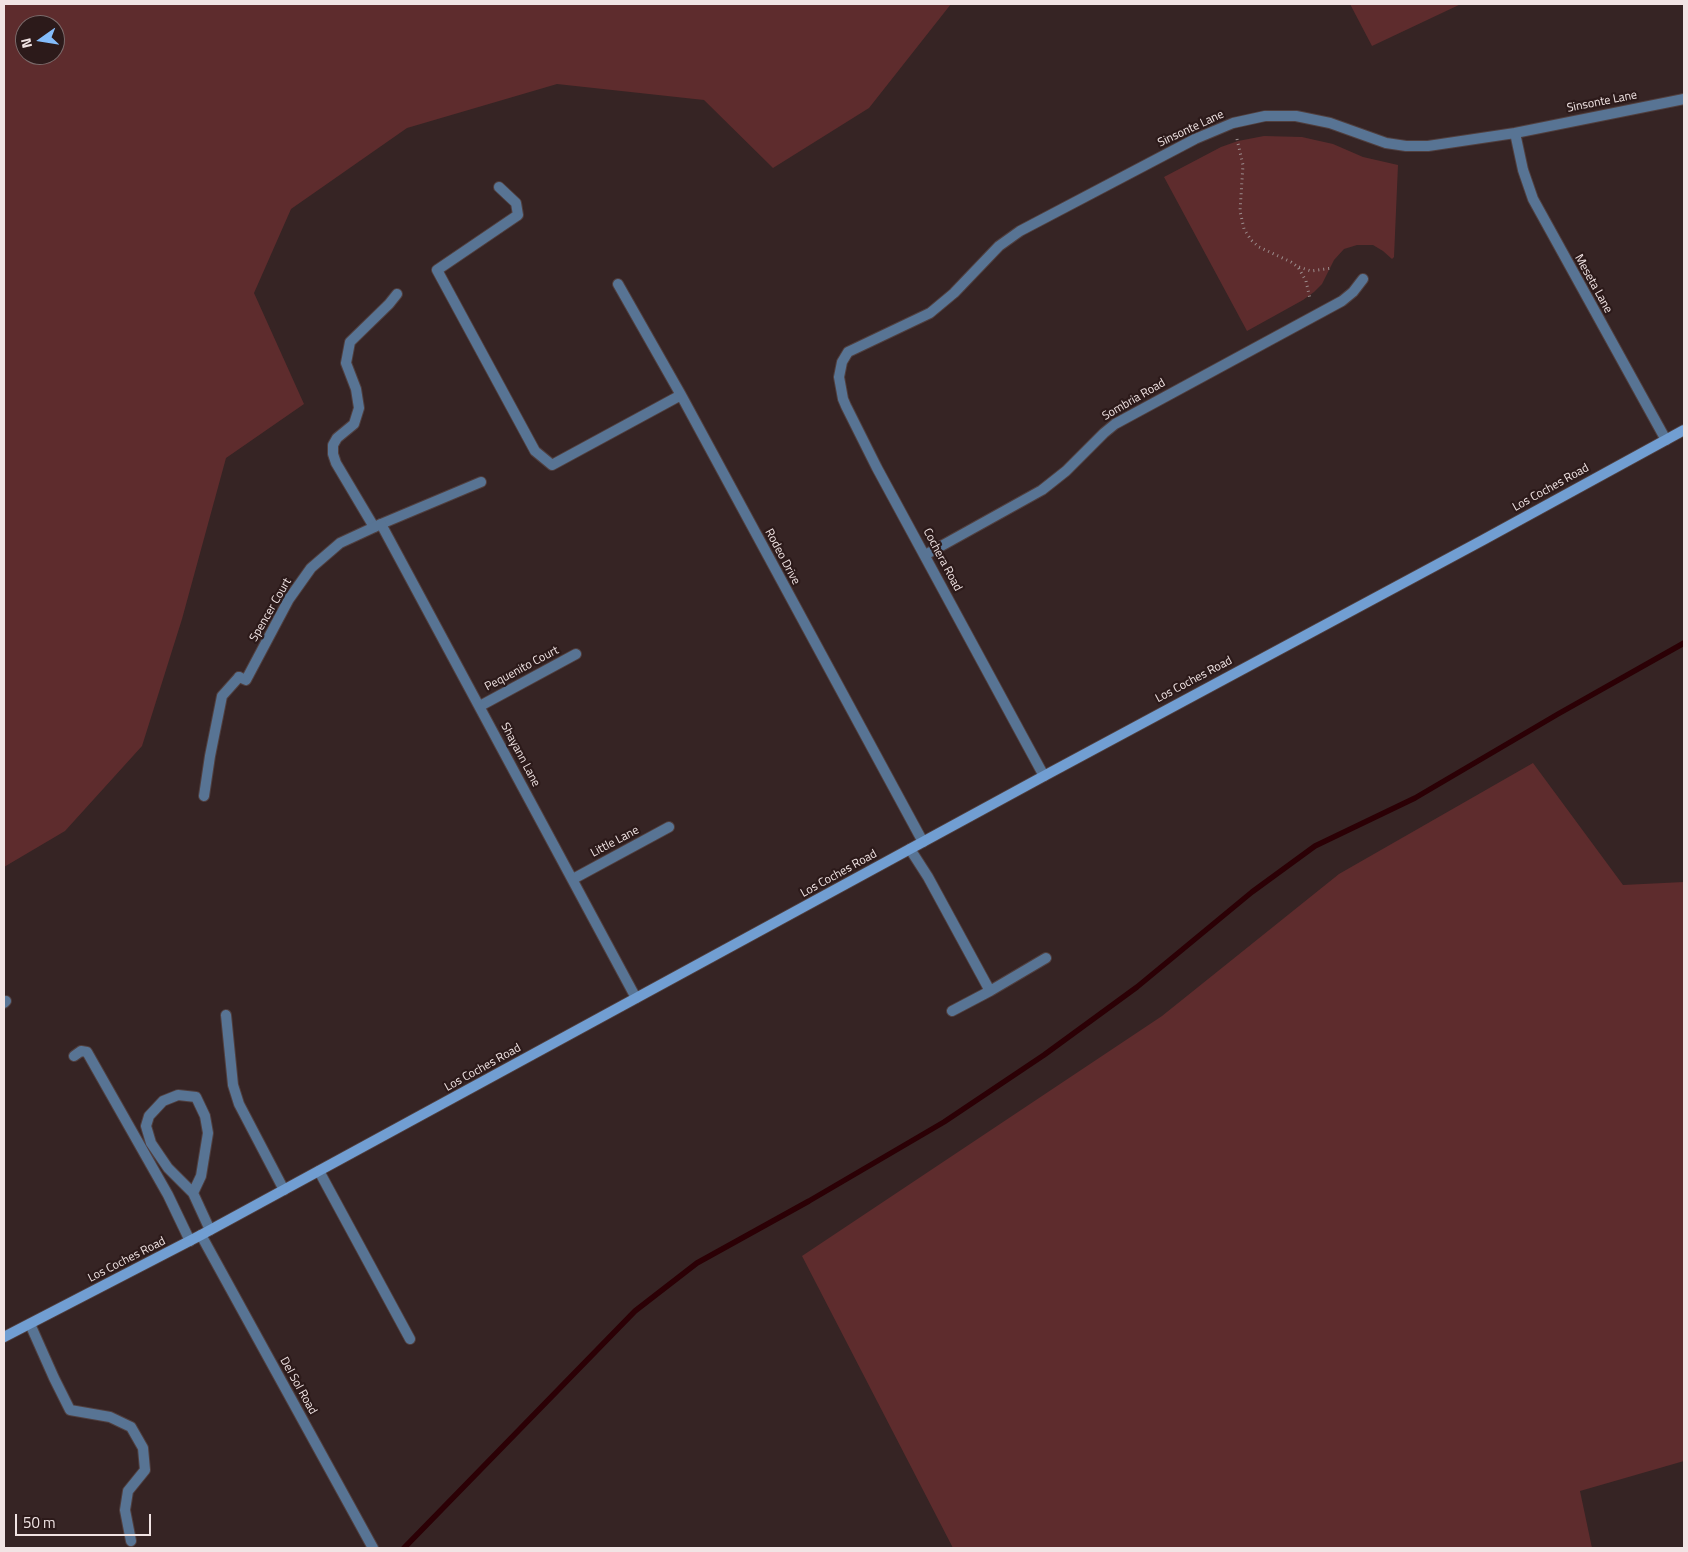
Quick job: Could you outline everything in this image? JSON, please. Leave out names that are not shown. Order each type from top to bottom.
[{"type":"main road","name":"Los Coches Road","points":[[4,1337],[206,1233],[1044,776],[1684,430]]},
{"type":"street","name":"Sinsonte Lane","points":[[848,352],[920,319],[934,310],[954,293],[999,246],[1020,231],[1227,124],[1265,116],[1296,116],[1330,122],[1386,143],[1406,146],[1438,145],[1515,133],[1684,99]]},
{"type":"street","name":"Meseta Lane","points":[[1515,133],[1523,170],[1533,199],[1666,440]]},
{"type":"street","points":[[499,187],[516,203],[518,215],[437,270],[535,451],[552,465],[681,395]]},
{"type":"street","name":"Sombria Road","points":[[925,555],[1042,490],[1066,471],[1097,439],[1115,424],[1337,304],[1353,292],[1364,279]]},
{"type":"street","name":"Rodeo Drive","points":[[618,284],[681,395],[923,842]]},
{"type":"street","name":"Shayann Lane","points":[[397,294],[350,342],[346,363],[356,389],[360,408],[354,424],[336,438],[333,445],[336,463],[378,526],[480,706],[636,998]]},
{"type":"street","name":"Cochera Road","points":[[848,352],[842,362],[839,377],[843,399],[877,468],[1044,776]]},
{"type":"street","points":[[378,526],[481,482]]},
{"type":"street","name":"Spencer Court","points":[[204,796],[222,696],[239,677],[246,680],[289,600],[311,568],[340,544],[378,526]]},
{"type":"street","name":"Pequenito Court","points":[[480,706],[576,654]]},
{"type":"street","name":"Little Lane","points":[[573,879],[669,826]]},
{"type":"street","points":[[910,849],[990,991]]},
{"type":"street","points":[[952,1011],[1046,958]]},
{"type":"street","points":[[226,1015],[233,1085],[239,1104],[284,1190]]},
{"type":"street","points":[[74,1056],[81,1051],[87,1052],[168,1195],[190,1241]]},
{"type":"street","name":"Del Sol Road","points":[[192,1193],[201,1176],[208,1134],[204,1116],[196,1097],[178,1095],[163,1101],[149,1116],[146,1126],[151,1143],[168,1168],[192,1193],[206,1233],[372,1548]]},
{"type":"street","points":[[319,1171],[410,1339]]},
{"type":"street","points":[[30,1324],[70,1410],[110,1417],[131,1428],[143,1448],[145,1470],[128,1492],[125,1510],[131,1541]]},
{"type":"path","points":[[1237,139],[1243,165],[1240,211],[1244,228],[1251,240],[1260,247],[1310,271],[1332,268]]},
{"type":"path","points":[[1296,264],[1304,276],[1310,299]]},
{"type":"shaded area","points":[[4,4],[951,4],[869,108],[773,168],[704,100],[557,84],[407,128],[291,209],[254,293],[304,404],[226,458],[182,619],[142,746],[65,831],[4,867]]},
{"type":"shaded area","points":[[1350,4],[1461,4],[1372,46]]},
{"type":"shaded area","points":[[1264,136],[1302,137],[1333,144],[1363,157],[1398,165],[1394,257],[1392,259],[1373,245],[1357,245],[1344,249],[1334,260],[1322,284],[1314,292],[1247,331],[1164,177],[1221,147],[1238,141]]},
{"type":"shaded area","points":[[1533,763],[1623,885],[1684,882],[1684,1461],[1580,1491],[1592,1548],[953,1548],[802,1256],[1162,1016],[1339,874]]},
{"type":"waterway","points":[[404,1548],[635,1311],[697,1263],[809,1201],[944,1122],[1044,1055],[1137,987],[1252,892],[1315,846],[1415,798],[1684,643]]}]
